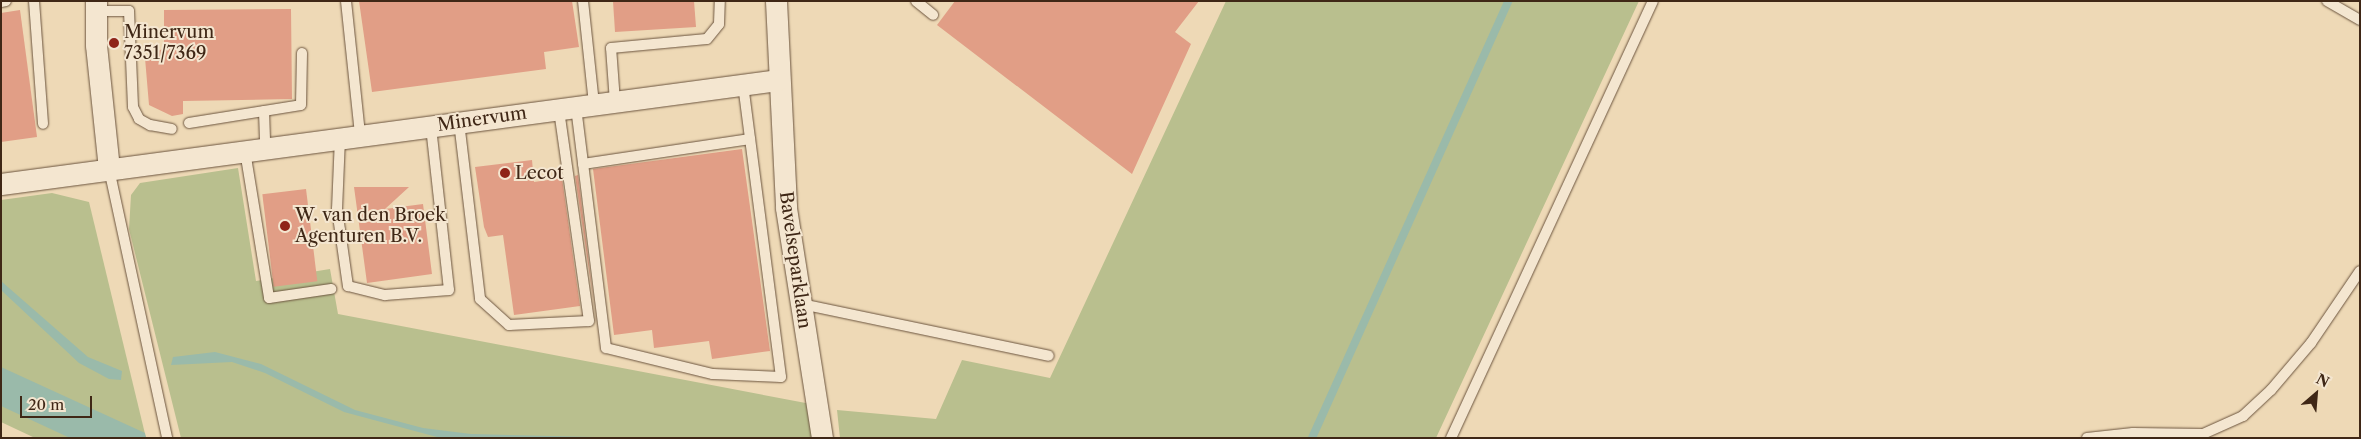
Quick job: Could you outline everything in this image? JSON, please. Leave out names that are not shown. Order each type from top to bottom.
[{"type":"street","points":[[776,1],[777,80]]},
{"type":"street","points":[[96,6],[108,169]]},
{"type":"street","name":"Minervum","points":[[1,184],[777,80]]},
{"type":"street","name":"Bavelseparklaan","points":[[777,80],[786,208],[822,438]]},
{"type":"lane","points":[[1,2],[6,1]]},
{"type":"lane","points":[[34,1],[43,124]]},
{"type":"lane","points":[[346,1],[350,137],[337,209],[348,286],[385,295],[448,290],[431,126]]},
{"type":"lane","points":[[459,122],[480,299],[509,325],[589,321],[583,1]]},
{"type":"lane","points":[[720,1],[719,24],[707,39],[611,48],[586,105],[583,164],[606,348],[713,374],[781,377],[743,85]]},
{"type":"lane","points":[[916,1],[932,15]]},
{"type":"lane","points":[[1451,438],[1653,1]]},
{"type":"lane","points":[[2327,1],[2360,20]]},
{"type":"lane","points":[[96,6],[128,11],[133,107],[139,119],[150,125],[172,129]]},
{"type":"lane","points":[[189,123],[301,106],[302,52]]},
{"type":"lane","points":[[264,111],[255,149],[269,298],[332,289]]},
{"type":"lane","points":[[583,164],[750,139]]},
{"type":"lane","points":[[108,169],[167,438]]},
{"type":"lane","points":[[2087,438],[2133,433],[2203,434],[2243,416],[2272,390],[2312,343],[2360,271]]},
{"type":"lane","points":[[801,304],[1049,356]]},
{"type":"green space","points":[[1226,1],[1639,1],[1436,438],[840,438],[837,410],[936,419],[962,360],[1050,378]]},
{"type":"green space","points":[[238,168],[256,281],[330,269],[338,314],[811,404],[815,438],[181,438],[129,229],[131,195],[140,183]]},
{"type":"green space","points":[[52,193],[89,202],[146,438],[35,438],[1,422],[1,200]]},
{"type":"shaded area","points":[[1,281],[88,357],[122,371],[121,380],[109,379],[79,363],[1,290]]},
{"type":"shaded area","points":[[215,352],[261,364],[355,410],[423,428],[471,434],[639,438],[437,437],[344,412],[265,373],[232,362],[171,365],[173,357]]},
{"type":"shaded area","points":[[1,367],[145,433],[146,438],[70,438],[1,406]]},
{"type":"building","points":[[359,1],[572,1],[579,47],[544,52],[546,69],[372,92]]},
{"type":"building","points":[[613,1],[694,1],[696,27],[615,32]]},
{"type":"building","points":[[955,1],[1199,1],[1175,32],[1191,44],[1132,174],[937,25]]},
{"type":"building","points":[[291,9],[292,99],[183,101],[183,114],[172,116],[149,105],[145,58],[164,48],[164,10]]},
{"type":"building","points":[[20,10],[37,137],[1,142],[1,13]]},
{"type":"building","points":[[742,149],[770,351],[712,359],[709,341],[654,348],[652,330],[614,335],[593,169]]},
{"type":"building","points":[[532,160],[534,182],[562,178],[580,306],[514,315],[503,235],[488,237],[484,227],[475,167]]},
{"type":"building","points":[[578,175],[594,304],[575,176]]},
{"type":"building","points":[[354,187],[409,187],[385,209],[423,204],[432,274],[367,283]]},
{"type":"building","points":[[306,189],[317,281],[274,287],[262,194]]},
{"type":"waterway","points":[[1312,438],[1508,1]]},
{"type":"place","name":"Minervum 7351/7369","points":[[114,43]]},
{"type":"place","name":"Lecot","points":[[505,173]]},
{"type":"place","name":"W. van den Broek Agenturen B.V.","points":[[285,226]]}]
